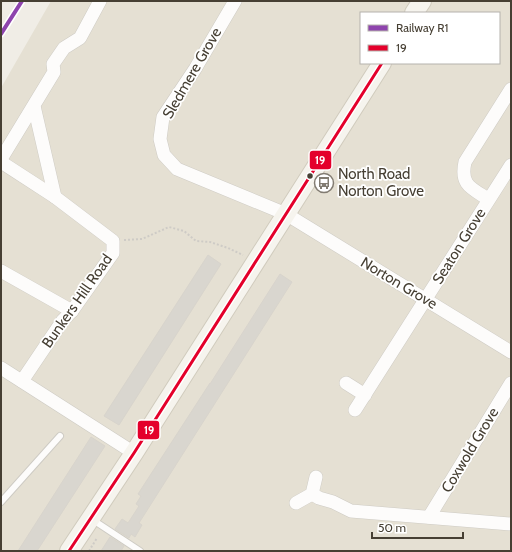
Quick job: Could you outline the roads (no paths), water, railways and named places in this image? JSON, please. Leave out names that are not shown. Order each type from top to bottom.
[{"type":"street","points":[[1,159],[54,72],[54,64],[57,59],[64,48],[80,38],[100,1]]},
{"type":"street","name":"Sledmere Grove","points":[[235,1],[163,117],[160,140],[164,155],[177,169],[286,214]]},
{"type":"street","points":[[415,12],[422,1]]},
{"type":"street","points":[[69,551],[134,453],[381,64]]},
{"type":"street","name":"Seaton Grove","points":[[488,199],[468,186],[462,174],[465,162],[511,89]]},
{"type":"street","points":[[34,106],[55,197]]},
{"type":"street","name":"Bunkers Hill Road","points":[[1,162],[55,197],[113,241],[112,252],[72,311],[63,320],[22,381]]},
{"type":"street","name":"Seaton Grove","points":[[355,410],[511,165]]},
{"type":"street","name":"Norton Grove","points":[[286,214],[511,352]]},
{"type":"street","points":[[1,271],[72,311]]},
{"type":"street","points":[[1,368],[134,453]]},
{"type":"street","points":[[346,383],[365,395]]},
{"type":"street","name":"Coxwold Grove","points":[[429,517],[511,383]]},
{"type":"street","points":[[296,503],[312,494],[316,477]]},
{"type":"street","points":[[312,494],[351,511],[511,524]]},
{"type":"lane","points":[[1,502],[60,436]]},
{"type":"lane","points":[[91,518],[140,551]]},
{"type":"rail line","name":"R1","points":[[1,34],[22,1]]},
{"type":"place","name":"North Road Norton Grove","points":[[324,183]]}]
